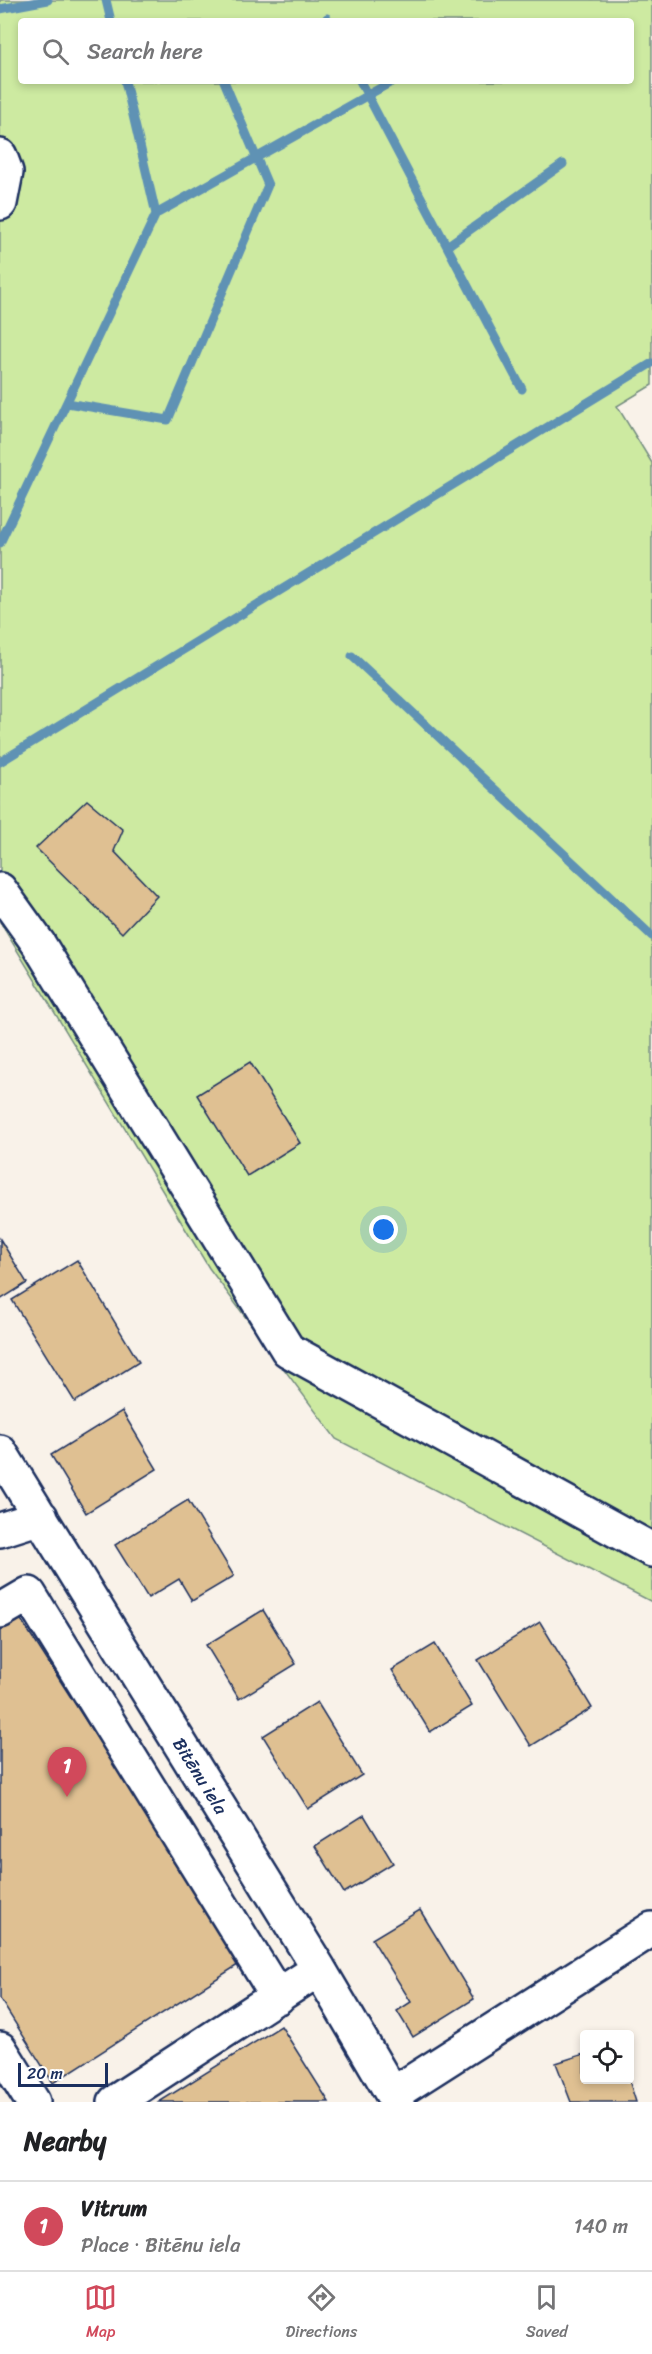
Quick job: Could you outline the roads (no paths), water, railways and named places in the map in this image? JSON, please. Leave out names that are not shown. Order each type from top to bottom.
[{"type":"street","points":[[0,156],[6,172],[0,202]]},
{"type":"street","points":[[0,890],[38,943],[288,1350],[652,1550]]},
{"type":"street","name":"Bitēnu iela","points":[[0,1452],[319,1969],[395,2098]]},
{"type":"street","points":[[0,1530],[41,1517]]},
{"type":"street","points":[[0,1611],[29,1594],[278,1997]]},
{"type":"street","points":[[395,2098],[652,1929]]},
{"type":"street","points":[[115,2102],[319,1969]]},
{"type":"street","points":[[0,2049],[33,2102]]},
{"type":"waterway","points":[[0,9],[48,0]]},
{"type":"waterway","points":[[106,0],[110,18]]},
{"type":"waterway","points":[[126,84],[156,214]]},
{"type":"waterway","points":[[67,403],[168,420],[268,185],[225,84]]},
{"type":"waterway","points":[[362,84],[522,389]]},
{"type":"waterway","points":[[0,543],[156,214],[388,84]]},
{"type":"waterway","points":[[447,246],[563,164]]},
{"type":"waterway","points":[[0,762],[652,363]]},
{"type":"waterway","points":[[352,656],[652,936]]},
{"type":"place","name":"Vitrum","points":[[67,1797]]}]
